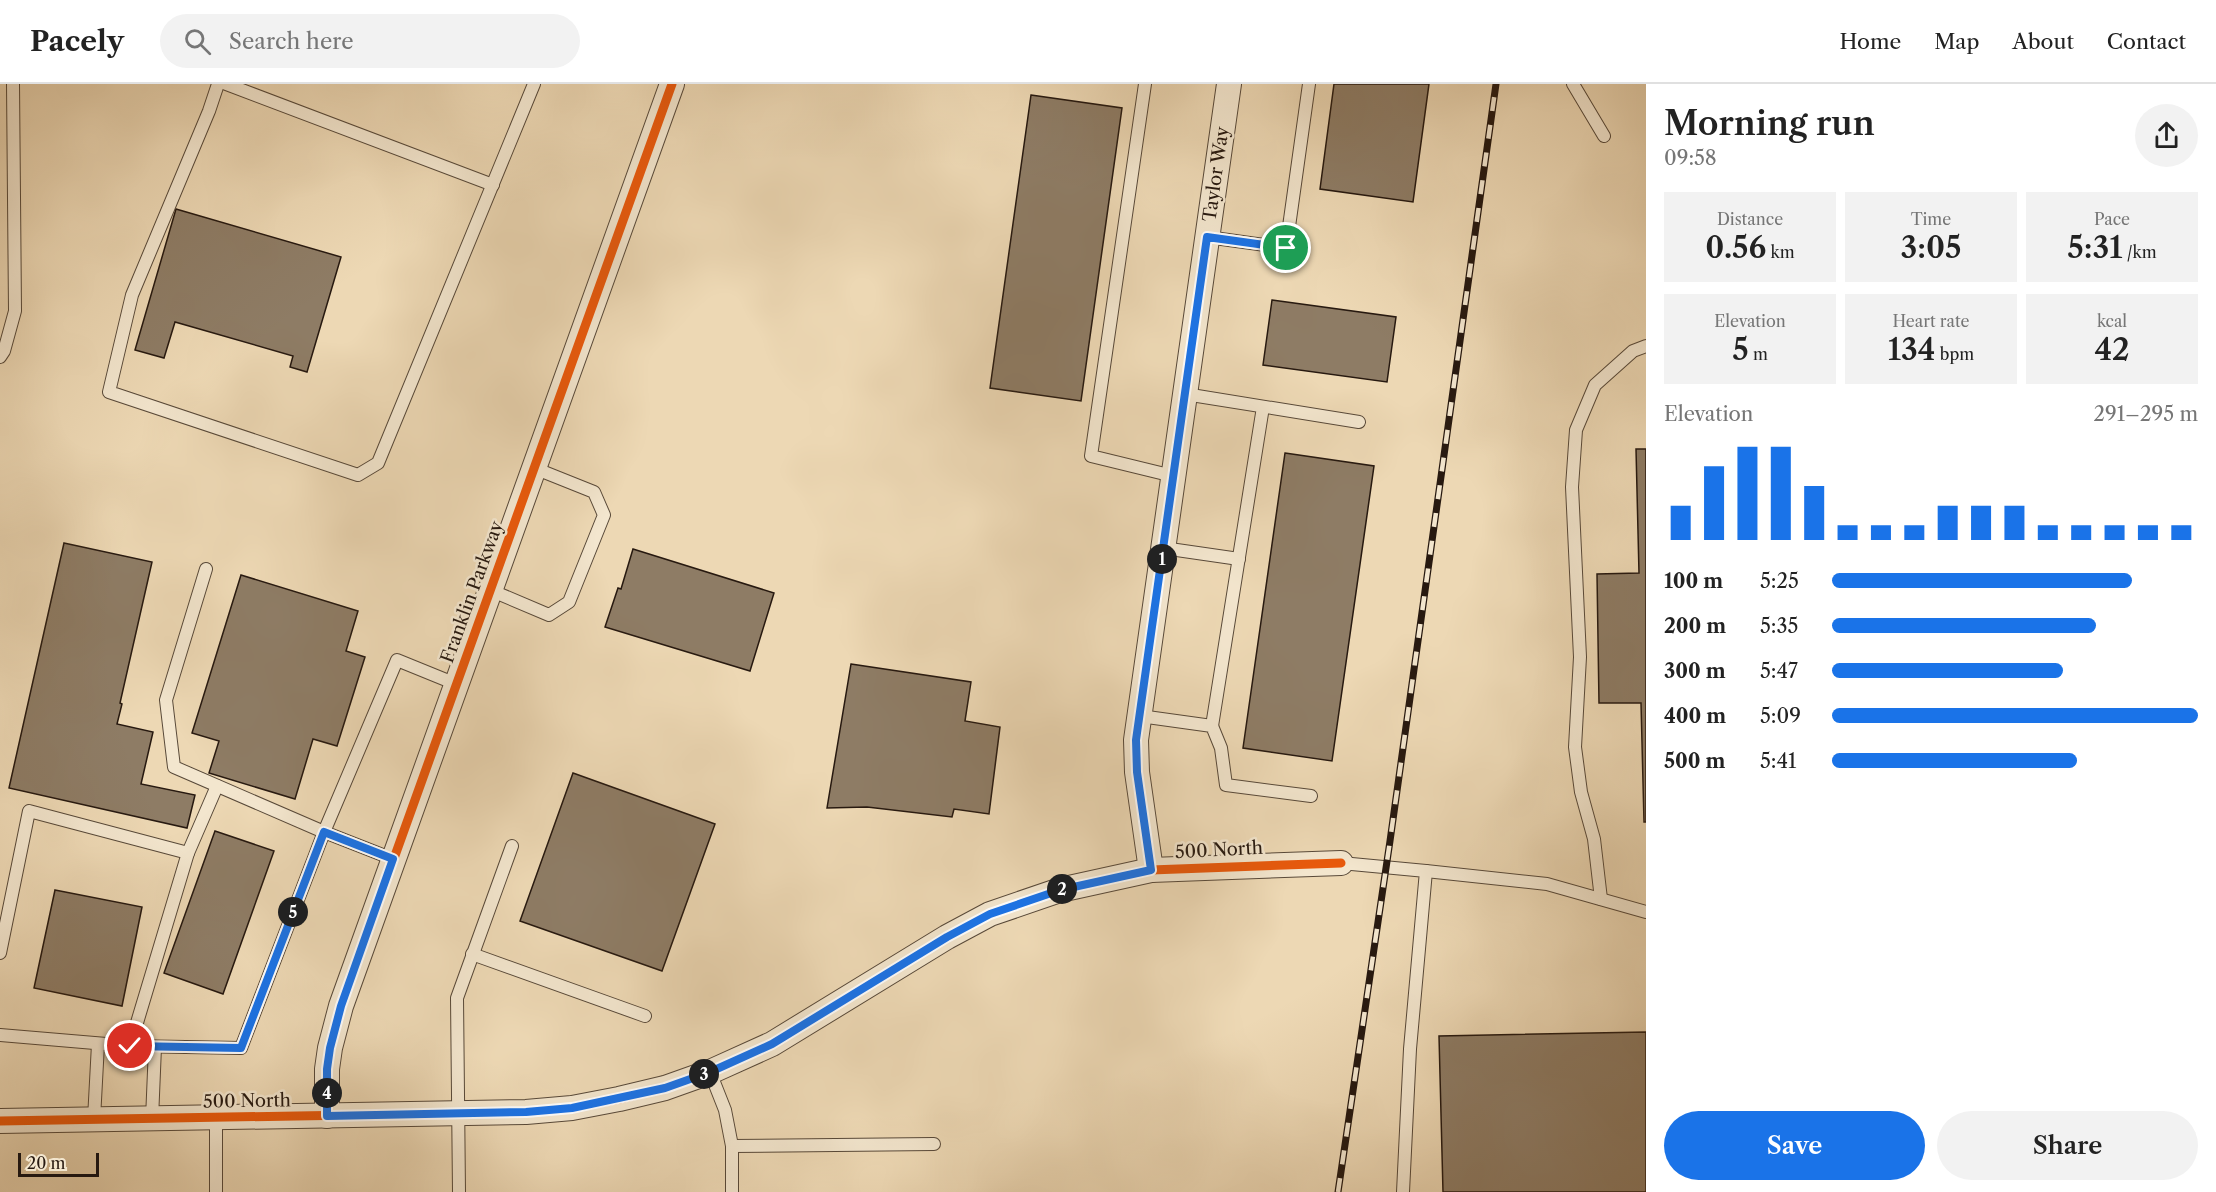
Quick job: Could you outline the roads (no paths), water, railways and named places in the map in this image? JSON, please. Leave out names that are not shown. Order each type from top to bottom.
[{"type":"street","name":"Franklin Parkway","points":[[327,1116],[327,1069],[334,1029],[341,1006],[672,84]]},
{"type":"street","name":"Taylor Way","points":[[1151,870],[1135,756],[1229,84]]},
{"type":"street","name":"500 North","points":[[0,1122],[459,1114],[572,1108],[665,1088],[710,1072],[772,1044],[947,937],[990,914],[1060,890],[1151,870],[1341,863]]},
{"type":"lane","points":[[0,357],[4,351],[15,311],[13,84]]},
{"type":"lane","points":[[218,84],[209,111],[132,295],[109,392],[358,475],[378,463],[534,84]]},
{"type":"lane","points":[[226,84],[493,185]]},
{"type":"lane","points":[[1145,84],[1091,456],[1173,476]]},
{"type":"lane","points":[[1207,237],[1286,248],[1309,84]]},
{"type":"lane","points":[[1573,84],[1604,136]]},
{"type":"lane","points":[[0,162],[14,162]]},
{"type":"lane","points":[[1601,899],[1594,839],[1581,792],[1575,747],[1580,657],[1572,487],[1576,430],[1595,386],[1633,351],[1646,346]]},
{"type":"lane","points":[[1185,394],[1359,422]]},
{"type":"lane","points":[[1263,406],[1212,726],[1221,748],[1226,785],[1311,796]]},
{"type":"lane","points":[[490,590],[549,615],[569,602],[604,515],[594,492],[534,468]]},
{"type":"lane","points":[[1163,548],[1239,560]]},
{"type":"lane","points":[[206,569],[166,700],[174,767],[324,832],[393,859]]},
{"type":"lane","points":[[0,1035],[130,1046],[241,1048],[324,832],[397,660],[456,684]]},
{"type":"lane","points":[[1140,716],[1212,726]]},
{"type":"lane","points":[[130,1046],[188,854],[217,786]]},
{"type":"lane","points":[[0,952],[30,811],[188,854]]},
{"type":"lane","points":[[459,1192],[457,998],[512,846]]},
{"type":"lane","points":[[1341,863],[1547,884],[1646,912]]},
{"type":"lane","points":[[1403,1192],[1410,1049],[1426,872]]},
{"type":"lane","points":[[472,954],[645,1016]]},
{"type":"lane","points":[[94,1119],[98,1044]]},
{"type":"lane","points":[[152,1119],[155,1047]]},
{"type":"lane","points":[[710,1072],[724,1110],[732,1146],[732,1192]]},
{"type":"lane","points":[[216,1118],[216,1192]]},
{"type":"lane","points":[[732,1146],[934,1144]]},
{"type":"railway","points":[[1338,1192],[1390,841],[1496,84]]}]
